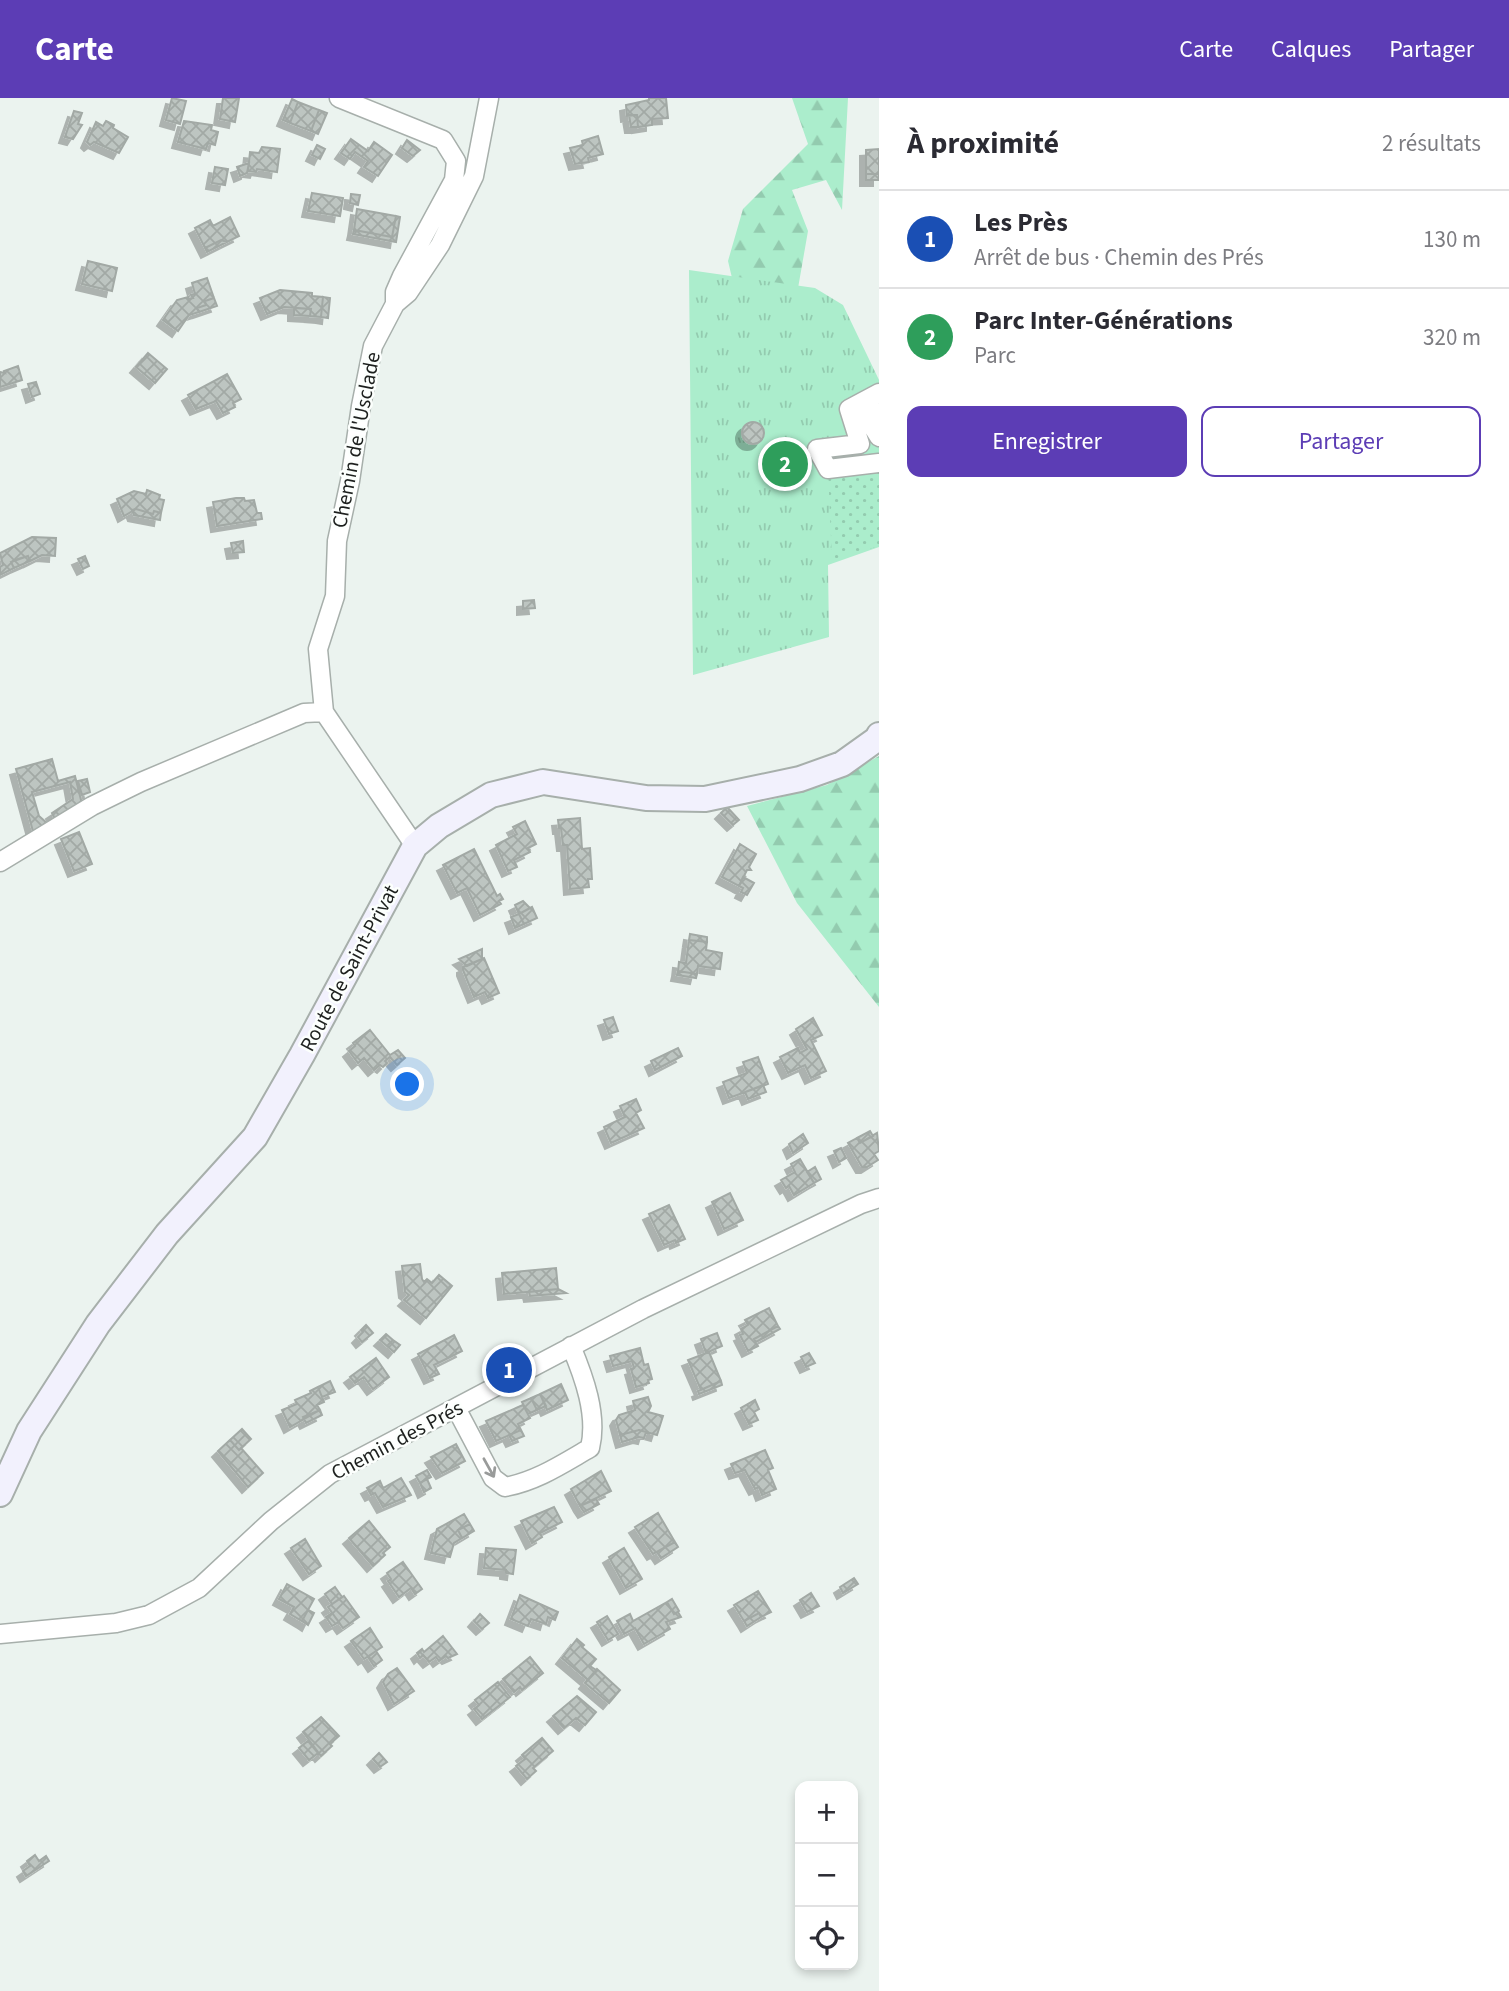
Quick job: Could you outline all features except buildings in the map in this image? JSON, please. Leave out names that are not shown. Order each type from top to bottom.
[{"type":"street","name":"Chemin de l'Usclade","points":[[339,98],[443,140],[456,161],[454,180],[401,276],[395,292],[395,304],[373,346],[361,406],[351,481],[337,541],[335,596],[318,649],[324,712],[415,846]]},
{"type":"street","points":[[395,304],[408,293],[440,245],[474,176],[489,98]]},
{"type":"street","points":[[879,393],[849,409],[860,444],[817,449],[828,469],[879,463]]},
{"type":"street","points":[[879,412],[867,418],[879,437]]},
{"type":"street","points":[[0,862],[92,806],[141,782],[304,713],[324,712]]},
{"type":"street","name":"Route de Saint-Privat","points":[[0,1494],[29,1431],[98,1325],[167,1234],[255,1137],[415,846],[439,826],[491,795],[543,782],[646,798],[705,799],[800,779],[842,764],[879,735]]},
{"type":"street","name":"Chemin des Prés","points":[[0,1634],[116,1623],[149,1615],[199,1588],[271,1521],[330,1474],[571,1346],[857,1206],[879,1198]]},
{"type":"street","points":[[456,1408],[493,1478],[505,1486],[525,1483],[551,1471],[590,1448],[594,1429],[580,1369],[571,1346]]},
{"type":"green space","points":[[792,98],[848,98],[842,210],[826,180],[792,190],[808,231],[797,294],[753,367],[728,261],[743,209],[808,144]]},
{"type":"green space","points":[[689,270],[815,288],[843,305],[879,380],[879,547],[828,565],[829,637],[693,675]]},
{"type":"green space","points":[[879,463],[879,546],[832,560],[828,469]]},
{"type":"green space","points":[[879,756],[879,1007],[797,903],[747,806],[827,785]]},
{"type":"place","name":"Parc Inter-Générations","points":[[785,464]]},
{"type":"place","name":"Les Près","points":[[509,1370]]}]
